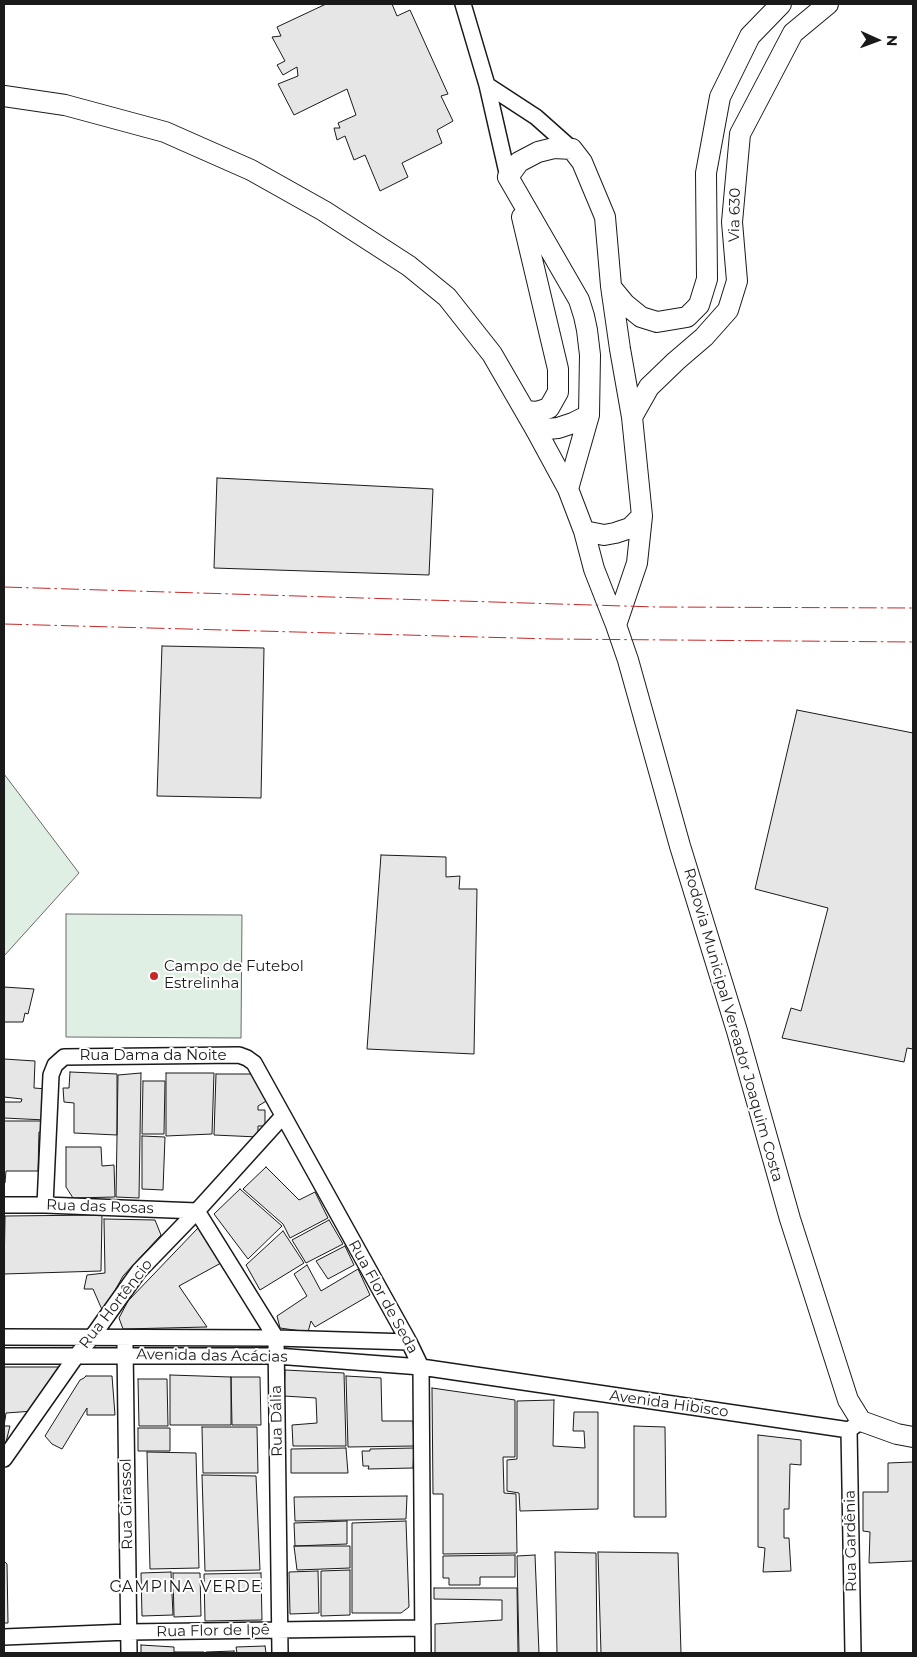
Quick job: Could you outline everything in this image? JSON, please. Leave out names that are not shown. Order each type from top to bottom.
[{"type":"main road","name":"Via 630","points":[[611,286],[624,304],[641,317],[657,322],[687,318],[699,305],[707,279],[706,173],[720,97],[750,36],[781,4]]},
{"type":"main road","name":"Via 630","points":[[632,417],[649,387],[704,337],[728,310],[737,282],[732,222],[740,134],[792,33],[828,4]]},
{"type":"main road","points":[[4,96],[64,105],[165,132],[251,170],[324,211],[409,266],[447,297],[492,354],[526,411],[568,489]]},
{"type":"main road","points":[[526,411],[537,412],[549,408],[558,392],[558,369],[512,185],[519,162],[538,152],[554,148],[572,149],[582,162],[605,217],[611,286],[632,417],[642,516],[637,562],[616,625]]},
{"type":"main road","points":[[512,185],[579,300],[584,316],[590,355],[589,415],[568,489]]},
{"type":"main road","points":[[536,430],[558,428],[589,415]]},
{"type":"main road","name":"Rodovia Municipal Vereador Joaquim Costa","points":[[568,489],[584,532],[594,568],[628,660],[680,846],[737,1031],[790,1219],[855,1425]]},
{"type":"main road","points":[[584,532],[604,535],[615,533],[630,528],[642,516]]},
{"type":"main road","name":"Avenida Hibisco","points":[[855,1425],[913,1437]]},
{"type":"street","points":[[463,4],[487,85],[512,185]]},
{"type":"street","points":[[487,85],[536,117],[572,149]]},
{"type":"street","name":"Rua Dama da Noite","points":[[44,1204],[51,1075],[55,1065],[64,1057],[239,1055],[247,1058]]},
{"type":"street","name":"Rua Flor de Seda","points":[[247,1058],[254,1063],[409,1342],[421,1367],[423,1653]]},
{"type":"street","name":"Rua Hortêncio","points":[[4,1459],[139,1271],[197,1211],[283,1116]]},
{"type":"street","name":"Rua das Rosas","points":[[4,1205],[44,1204],[197,1211]]},
{"type":"street","points":[[197,1211],[276,1338]]},
{"type":"street","name":"Avenida das Acácias","points":[[4,1337],[276,1338],[409,1342]]},
{"type":"street","name":"Rua Girassol","points":[[124,1338],[129,1653]]},
{"type":"street","name":"Rua Dália","points":[[276,1338],[280,1653]]},
{"type":"street","name":"Avenida das Acácias","points":[[4,1356],[276,1356],[421,1367]]},
{"type":"street","name":"Avenida Hibisco","points":[[421,1367],[855,1425]]},
{"type":"street","name":"Rua Gardênia","points":[[853,1653],[855,1425]]},
{"type":"street","name":"Rua Flor de Ipê","points":[[4,1638],[128,1632],[423,1628]]},
{"type":"green space","points":[[4,774],[79,873],[4,956]]},
{"type":"green space","name":"Campo de Futebol Estrelinha","points":[[66,914],[242,915],[241,1038],[66,1037]]},
{"type":"building","points":[[326,4],[392,4],[397,16],[410,10],[448,94],[441,96],[453,121],[437,130],[442,143],[402,163],[408,177],[380,191],[365,155],[354,160],[345,136],[337,140],[334,128],[340,128],[338,123],[356,115],[347,89],[294,115],[278,84],[298,76],[297,67],[283,75],[277,65],[285,61],[272,37],[281,36],[277,27]]},
{"type":"building","points":[[217,478],[433,489],[429,575],[214,568]]},
{"type":"building","points":[[162,646],[264,648],[261,798],[157,796]]},
{"type":"building","points":[[797,710],[913,733],[913,1049],[907,1048],[904,1062],[782,1038],[791,1008],[801,1011],[828,908],[755,889]]},
{"type":"building","points":[[381,855],[446,857],[446,877],[460,876],[459,889],[477,889],[474,1054],[367,1049]]},
{"type":"building","points":[[4,987],[34,989],[28,1014],[25,1013],[23,1022],[4,1022]]},
{"type":"building","points":[[4,1059],[35,1061],[34,1088],[47,1089],[45,1120],[4,1118],[4,1102],[21,1102],[22,1099],[4,1097]]},
{"type":"building","points":[[70,1072],[117,1074],[117,1135],[74,1133],[74,1103],[64,1102],[63,1088],[69,1088]]},
{"type":"building","points":[[141,1073],[139,1198],[116,1197],[118,1075]]},
{"type":"building","points":[[166,1073],[214,1073],[212,1134],[166,1136]]},
{"type":"building","points":[[216,1074],[255,1074],[268,1100],[258,1106],[258,1110],[265,1110],[265,1126],[258,1126],[258,1137],[214,1135]]},
{"type":"building","points":[[143,1081],[165,1081],[164,1134],[142,1134]]},
{"type":"building","points":[[4,1121],[44,1121],[44,1131],[39,1132],[38,1171],[6,1171],[5,1183],[4,1182]]},
{"type":"building","points":[[142,1136],[165,1137],[163,1190],[142,1189]]},
{"type":"building","points":[[66,1147],[101,1147],[102,1166],[114,1165],[115,1197],[73,1198],[66,1187]]},
{"type":"building","points":[[266,1167],[299,1200],[315,1192],[328,1218],[290,1238],[283,1224],[243,1189]]},
{"type":"building","points":[[240,1189],[282,1226],[248,1259],[214,1214]]},
{"type":"building","points":[[102,1215],[101,1271],[4,1274],[5,1216]]},
{"type":"building","points":[[104,1219],[155,1220],[161,1235],[123,1276],[103,1312],[93,1289],[84,1289],[87,1275],[105,1273]]},
{"type":"building","points":[[329,1220],[343,1244],[306,1263],[292,1240]]},
{"type":"building","points":[[198,1228],[221,1263],[179,1286],[207,1327],[123,1329],[119,1318],[128,1301]]},
{"type":"building","points":[[283,1231],[304,1263],[260,1290],[246,1265]]},
{"type":"building","points":[[345,1246],[354,1265],[328,1279],[316,1261]]},
{"type":"building","points":[[307,1265],[321,1291],[358,1269],[370,1295],[315,1327],[311,1321],[308,1332],[280,1328],[277,1316],[307,1296],[294,1274]]},
{"type":"building","points":[[4,1367],[59,1367],[34,1411],[6,1413],[4,1426]]},
{"type":"building","points":[[285,1370],[344,1373],[346,1446],[293,1446],[292,1425],[317,1423],[316,1398],[284,1396]]},
{"type":"building","points":[[170,1375],[231,1377],[231,1425],[170,1425]]},
{"type":"building","points":[[86,1376],[112,1376],[115,1415],[87,1415],[87,1408],[62,1449],[52,1444],[45,1436],[80,1380]]},
{"type":"building","points":[[346,1376],[381,1378],[382,1421],[413,1421],[414,1446],[348,1447]]},
{"type":"building","points":[[231,1377],[260,1377],[261,1425],[232,1425]]},
{"type":"building","points":[[138,1379],[167,1379],[168,1426],[139,1426]]},
{"type":"building","points":[[432,1388],[515,1400],[515,1457],[503,1457],[504,1493],[516,1494],[517,1553],[443,1554],[443,1494],[433,1494]]},
{"type":"building","points":[[554,1400],[553,1446],[585,1448],[584,1431],[573,1431],[574,1412],[598,1412],[598,1509],[520,1511],[519,1493],[507,1491],[507,1460],[517,1459],[517,1401]]},
{"type":"building","points":[[4,1426],[10,1426],[4,1450]]},
{"type":"building","points":[[634,1426],[665,1427],[666,1517],[634,1517]]},
{"type":"building","points":[[202,1427],[257,1427],[258,1473],[203,1473]]},
{"type":"building","points":[[138,1428],[170,1428],[170,1451],[138,1451]]},
{"type":"building","points":[[758,1435],[801,1440],[801,1465],[790,1464],[789,1509],[784,1509],[784,1538],[789,1538],[791,1571],[763,1572],[765,1548],[758,1547]]},
{"type":"building","points":[[346,1448],[348,1473],[291,1473],[291,1449]]},
{"type":"building","points":[[414,1448],[413,1468],[368,1469],[369,1466],[363,1466],[362,1451],[370,1451],[370,1449]]},
{"type":"building","points":[[147,1452],[196,1453],[199,1568],[150,1569]]},
{"type":"building","points":[[913,1462],[913,1561],[869,1563],[870,1532],[863,1531],[863,1492],[888,1492],[888,1463]]},
{"type":"building","points":[[202,1475],[256,1476],[260,1570],[205,1571]]},
{"type":"building","points":[[407,1496],[406,1519],[295,1521],[294,1497]]},
{"type":"building","points":[[347,1521],[347,1544],[295,1546],[294,1523]]},
{"type":"building","points":[[406,1521],[409,1607],[401,1613],[352,1613],[352,1523]]},
{"type":"building","points":[[294,1546],[350,1546],[350,1568],[297,1570]]},
{"type":"building","points":[[555,1552],[596,1553],[597,1653],[557,1653]]},
{"type":"building","points":[[598,1552],[678,1553],[681,1653],[601,1653]]},
{"type":"building","points":[[515,1555],[515,1577],[480,1577],[480,1585],[449,1585],[449,1578],[443,1578],[443,1556]]},
{"type":"building","points":[[535,1555],[539,1653],[519,1653],[517,1556]]},
{"type":"building","points":[[4,1561],[7,1564],[8,1623],[4,1623]]},
{"type":"building","points":[[350,1570],[350,1615],[321,1616],[321,1571]]},
{"type":"building","points":[[318,1571],[319,1613],[290,1614],[289,1572]]},
{"type":"building","points":[[171,1572],[173,1615],[142,1616],[141,1573]]},
{"type":"building","points":[[173,1573],[200,1573],[201,1616],[174,1617]]},
{"type":"building","points":[[261,1573],[262,1620],[205,1621],[204,1574]]},
{"type":"building","points":[[434,1588],[517,1588],[518,1653],[435,1653],[435,1624],[502,1620],[502,1600],[434,1599]]},
{"type":"building","points":[[141,1645],[174,1647],[174,1653],[141,1653]]},
{"type":"building","points":[[265,1646],[266,1653],[237,1653],[236,1647]]},
{"type":"building","points":[[234,1651],[234,1653],[206,1653],[206,1652]]},
{"type":"building","points":[[204,1652],[204,1653],[175,1653]]},
{"type":"power","points":[[4,587],[656,607],[913,608]]},
{"type":"power","points":[[4,624],[552,639],[913,642]]},
{"type":"place","name":"Campo de Futebol Estrelinha","points":[[154,976]]},
{"type":"district","name":"CAMPINA VERDE","points":[[186,1587]]}]
